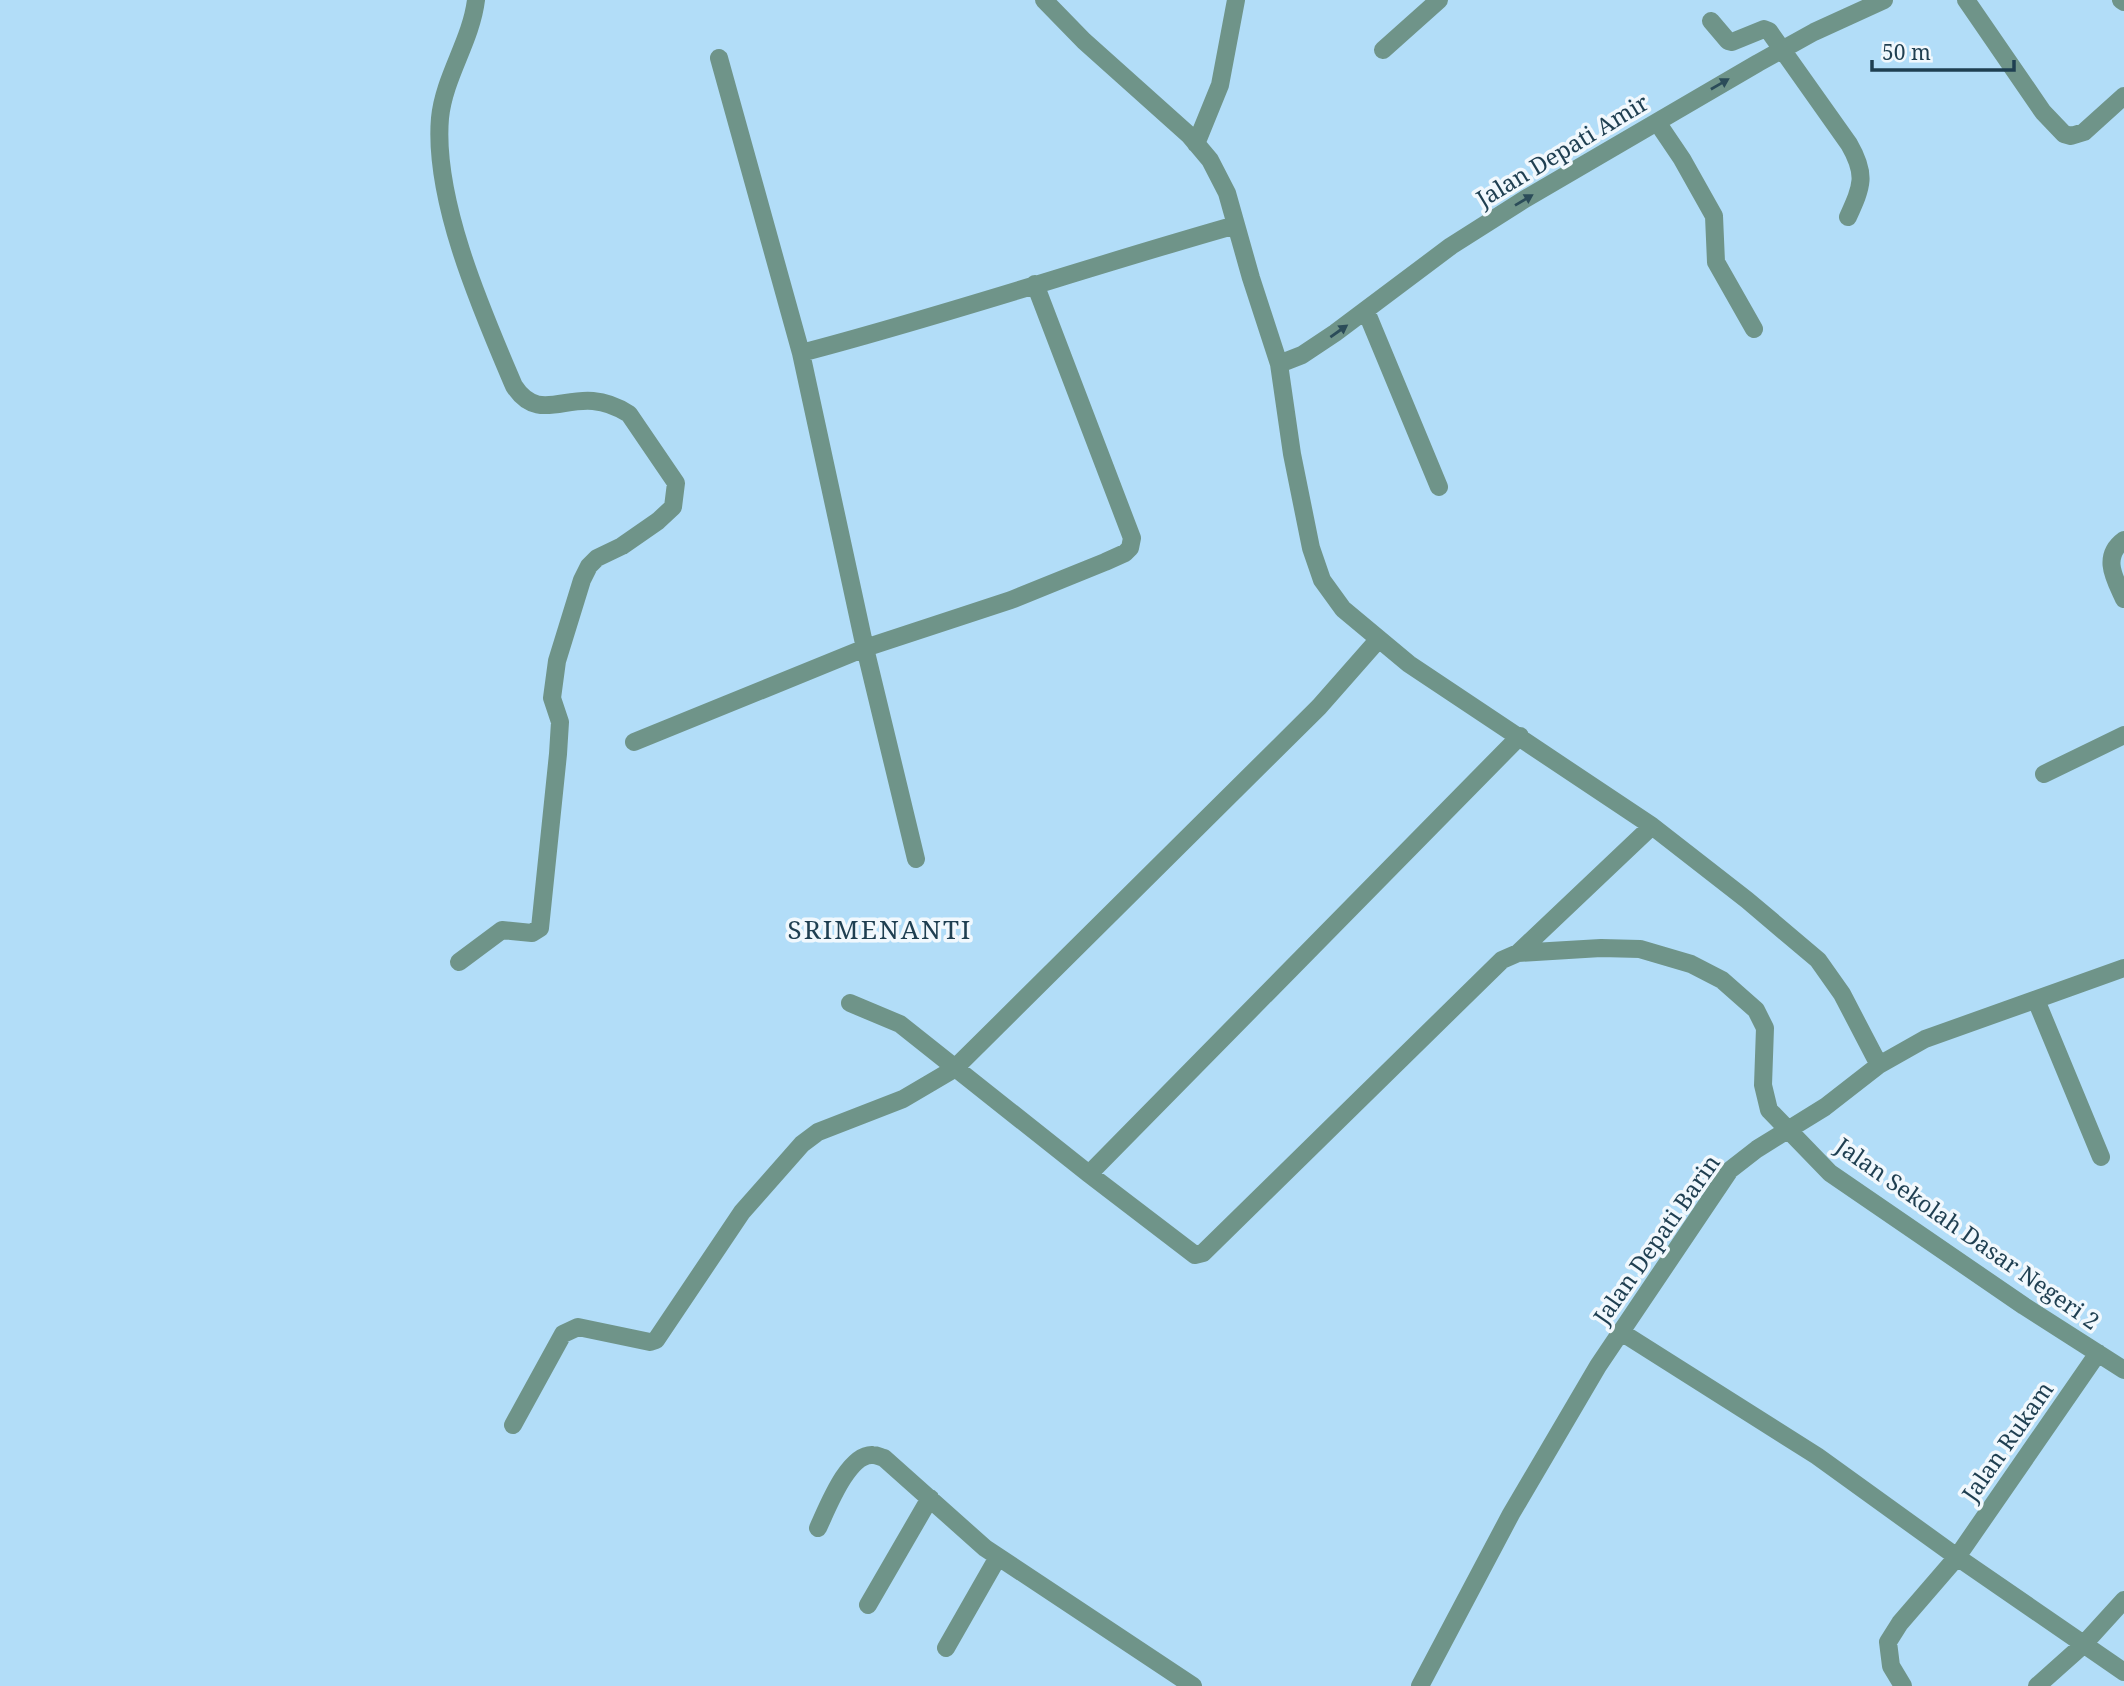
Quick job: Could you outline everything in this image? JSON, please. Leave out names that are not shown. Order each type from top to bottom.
[{"type":"street","points":[[459,962],[502,930],[533,933],[540,928],[558,754],[560,722],[552,698],[557,661],[582,580],[589,566],[597,558],[622,547],[673,507],[676,483],[629,414],[617,407],[584,400],[544,406],[522,398],[514,386],[487,322],[458,239],[440,163],[440,118],[445,91],[469,31],[476,0]]},
{"type":"street","points":[[1044,0],[1084,41],[1157,105],[1196,144],[1210,160],[1227,193],[1279,364],[1292,454],[1311,548],[1322,580],[1343,610],[1409,664],[1652,826],[1818,960],[1842,994],[1879,1065]]},
{"type":"street","points":[[1196,144],[1220,85],[1236,0]]},
{"type":"street","points":[[1383,50],[1440,0]]},
{"type":"street","name":"Jalan Depati Amir","points":[[1279,364],[1302,355],[1366,311],[1451,246],[1657,122],[1814,32],[1884,0]]},
{"type":"street","points":[[1966,0],[2043,112],[2064,134],[2071,136],[2084,132],[2124,96]]},
{"type":"street","points":[[1711,21],[1732,43],[1765,29],[1849,144],[1859,163],[1862,185],[1849,217]]},
{"type":"street","points":[[719,58],[801,353],[865,648],[916,859]]},
{"type":"street","points":[[1657,122],[1682,159],[1714,216],[1717,262],[1754,329]]},
{"type":"street","points":[[801,353],[863,337],[1236,225]]},
{"type":"street","points":[[634,742],[865,648],[1011,600],[1105,562],[1130,548],[1132,538],[1035,284]]},
{"type":"street","points":[[1366,311],[1439,486]]},
{"type":"street","points":[[2124,540],[2114,549],[2112,561],[2113,573],[2124,599]]},
{"type":"street","points":[[513,1425],[563,1334],[578,1327],[650,1342],[656,1340],[741,1212],[802,1144],[818,1132],[903,1099],[954,1069],[1320,707],[1378,640]]},
{"type":"street","points":[[1088,1174],[1520,736]]},
{"type":"street","points":[[2044,774],[2124,736]]},
{"type":"street","points":[[850,1003],[900,1024],[1191,1254],[1200,1254],[1502,960],[1518,953],[1652,826]]},
{"type":"street","name":"Jalan Sekolah Dasar Negeri 2","points":[[1518,953],[1601,948],[1640,949],[1691,964],[1722,980],[1742,996],[1761,1018],[1765,1028],[1763,1085],[1769,1110],[1830,1173],[2003,1292],[2124,1370]]},
{"type":"street","name":"Jalan Depati Barin","points":[[1420,1686],[1511,1514],[1598,1366],[1730,1170],[1757,1149],[1825,1108],[1879,1065],[1925,1040],[2124,968]]},
{"type":"street","points":[[2036,1000],[2101,1157]]},
{"type":"street","points":[[1621,1332],[1817,1456],[2124,1672]]},
{"type":"street","name":"Jalan Rukam","points":[[1899,1685],[1891,1666],[1888,1642],[1900,1623],[1957,1557],[2098,1353]]},
{"type":"street","points":[[818,1528],[850,1468],[866,1456],[873,1454],[884,1458],[998,1557],[1193,1686]]},
{"type":"street","points":[[868,1605],[930,1498]]},
{"type":"street","points":[[946,1648],[998,1557]]},
{"type":"street","points":[[2037,1686],[2083,1645],[2124,1600]]},
{"type":"district","name":"SRIMENANTI","points":[[880,929]]}]
